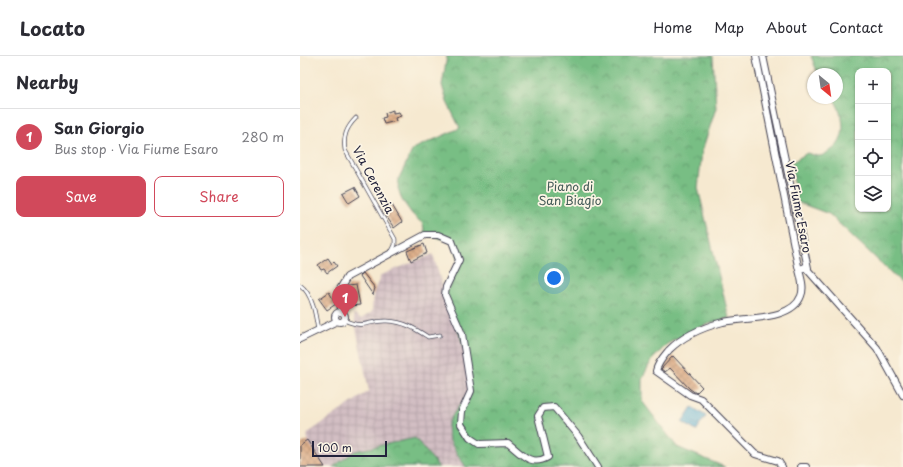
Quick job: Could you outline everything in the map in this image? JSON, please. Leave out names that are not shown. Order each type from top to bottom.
[{"type":"street","name":"Via Fiume Esaro","points":[[756,56],[798,266],[801,269],[805,267],[808,268],[817,281],[877,348],[903,395]]},
{"type":"street","points":[[763,56],[808,268]]},
{"type":"street","points":[[300,339],[337,321],[340,322],[344,320],[344,315],[341,312],[340,289],[347,277],[392,251],[425,235],[438,235],[452,241],[459,260],[446,287],[445,295],[462,334],[467,356],[471,391],[462,412],[462,424],[470,438],[480,444],[508,443],[529,461],[541,462],[548,457],[538,416],[543,408],[554,407],[578,436],[598,467]]},
{"type":"street","points":[[782,467],[778,460],[755,454],[701,399],[690,395],[656,371],[658,364],[675,345],[700,330],[734,320],[768,317],[798,302],[802,293],[798,266]]},
{"type":"street","points":[[337,321],[335,315],[341,312]]},
{"type":"street","points":[[801,467],[806,467]]},
{"type":"lane","name":"Via Cerenzia","points":[[356,118],[349,124],[345,134],[346,150],[395,239],[395,245],[392,251]]},
{"type":"lane","points":[[300,285],[312,304],[318,330]]},
{"type":"lane","points":[[344,320],[356,325],[387,321],[416,328],[428,337],[440,335]]},
{"type":"shaded area","points":[[433,254],[445,295],[462,334],[471,391],[456,452],[466,467],[439,467],[415,438],[355,451],[332,467],[325,467],[307,440],[308,433],[369,391],[353,314],[361,319],[372,312],[373,294],[381,275]]},
{"type":"green space","name":"Piano di San Biagio","points":[[447,56],[713,56],[716,108],[702,151],[698,188],[729,318],[705,325],[667,344],[651,361],[642,379],[642,401],[677,447],[725,467],[466,467],[457,454],[448,435],[448,428],[454,413],[471,391],[467,355],[445,295],[459,260],[452,241],[425,235],[423,224],[412,214],[402,200],[398,188],[399,178],[413,149],[460,128],[447,102],[442,85]]},
{"type":"green space","points":[[811,56],[903,56],[903,284],[829,214],[797,202],[791,163],[807,153],[821,156],[835,148],[842,135],[843,128],[837,105],[843,104],[843,68],[816,68]]},
{"type":"green space","points":[[415,438],[439,467],[333,467],[355,451]]},
{"type":"water","points":[[692,407],[706,416],[696,431],[682,422]]},
{"type":"building","points":[[393,110],[393,113],[399,112],[401,116],[395,118],[396,121],[384,124],[382,118],[386,117],[385,113]]},
{"type":"building","points":[[355,187],[360,196],[349,203],[343,193]]},
{"type":"building","points":[[392,205],[402,222],[394,228],[383,211]]},
{"type":"building","points":[[424,244],[427,253],[411,261],[407,251]]},
{"type":"building","points":[[328,258],[332,264],[334,262],[337,266],[327,273],[324,269],[321,270],[318,265]]},
{"type":"building","points":[[363,273],[375,288],[373,295],[360,276]]},
{"type":"building","points":[[356,285],[360,305],[350,306],[347,286]]},
{"type":"building","points":[[329,292],[336,304],[327,310],[319,299]]},
{"type":"building","points":[[673,356],[702,387],[696,393],[690,389],[670,368],[665,372],[661,369]]},
{"type":"building","points":[[307,440],[325,467],[300,467],[300,445]]},
{"type":"place","name":"San Giorgio","points":[[345,317]]}]
